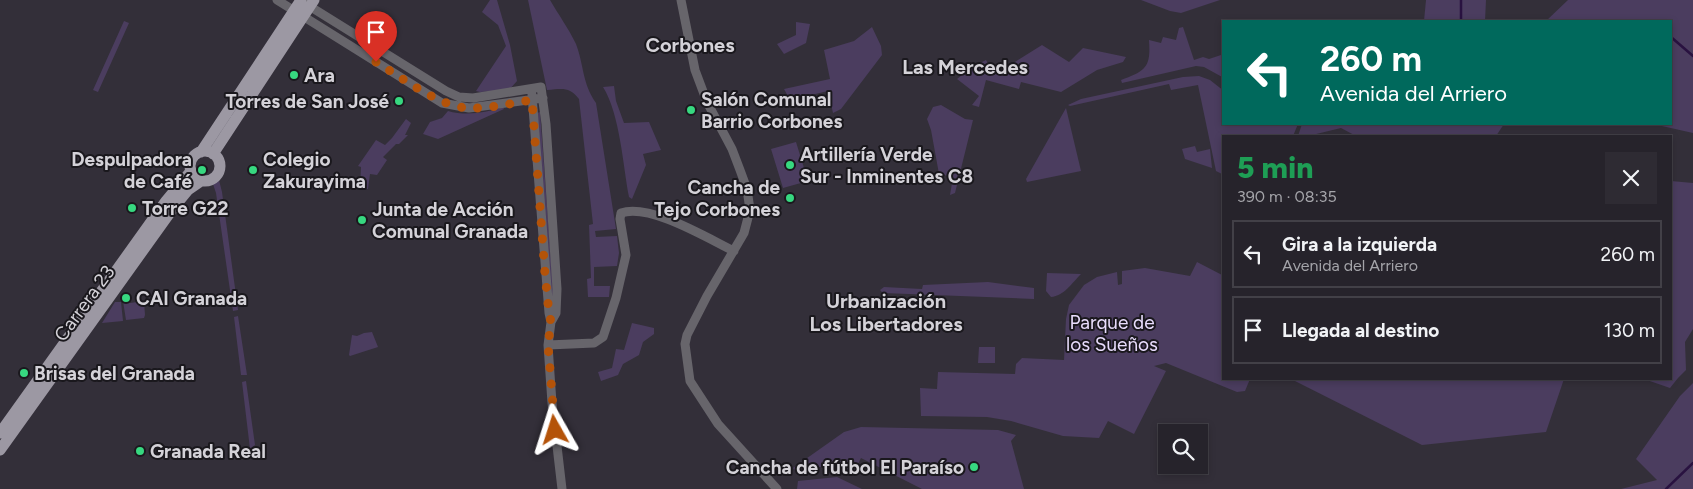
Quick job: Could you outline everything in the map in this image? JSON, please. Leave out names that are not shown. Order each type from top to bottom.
[{"type":"main road","points":[[201,152],[303,5]]},
{"type":"main road","points":[[213,154],[303,5]]},
{"type":"main road","points":[[196,153],[213,154],[218,158],[220,164],[218,174],[211,180],[201,181],[193,176],[190,171],[190,163],[196,153]]},
{"type":"main road","name":"Carrera 23","points":[[0,433],[166,200],[190,171]]},
{"type":"main road","name":"Carrera 23","points":[[0,450],[174,207],[188,190],[201,181]]},
{"type":"street","points":[[277,0],[303,5],[458,97],[473,98],[541,87],[558,289],[556,313],[551,322]]},
{"type":"street","points":[[681,0],[692,60],[697,76],[707,102],[732,149],[750,200],[750,210],[744,233],[707,296],[687,335],[686,344],[690,381],[718,424],[777,489]]},
{"type":"street","points":[[303,5],[442,103],[469,108],[543,98]]},
{"type":"street","points":[[531,89],[545,274],[551,322],[548,345],[552,403],[562,489]]},
{"type":"street","points":[[442,103],[446,91]]},
{"type":"street","points":[[548,345],[594,343],[603,337],[616,298],[626,255],[620,219],[621,213],[644,211],[671,221],[734,251]]},
{"type":"green space","points":[[490,0],[497,0],[510,45],[517,81],[509,90],[480,92],[476,91],[506,46],[498,25],[482,12]]},
{"type":"green space","points":[[528,0],[550,0],[576,44],[588,88],[596,103],[616,229],[595,231],[596,237],[617,236],[619,253],[617,266],[594,267],[594,286],[610,286],[609,297],[588,297],[587,279],[591,278],[589,225],[593,224],[579,99],[568,90],[547,90]]},
{"type":"green space","points":[[1141,0],[1220,0],[1181,13]]},
{"type":"green space","points":[[1426,0],[1486,0],[1485,20],[1424,20]]},
{"type":"green space","points":[[1568,0],[1693,0],[1693,133],[1657,125],[1672,125],[1672,20],[1547,20]]},
{"type":"green space","points":[[124,21],[129,23],[98,92],[93,90]]},
{"type":"green space","points":[[796,22],[810,24],[806,43],[784,54],[777,44],[796,35]]},
{"type":"green space","points":[[872,27],[881,46],[882,55],[841,109],[833,113],[828,91],[790,100],[784,89],[830,79],[824,50],[854,41]]},
{"type":"green space","points":[[1183,27],[1194,60],[1203,57],[1209,59],[1221,55],[1222,77],[1204,67],[1196,66],[1122,83],[1121,80],[1136,74],[1145,67],[1149,56],[1149,40],[1161,43],[1163,37],[1176,40],[1179,28]]},
{"type":"green space","points":[[1042,45],[1069,62],[1083,48],[1126,57],[1123,62],[1097,70],[1061,92],[1021,82],[1019,89],[986,80],[979,107],[972,105],[979,96],[957,79],[972,67],[986,60],[994,75]]},
{"type":"green space","points":[[1199,76],[1210,80],[1222,89],[1222,125],[1298,125],[1293,135],[1222,135],[1222,174],[1216,171],[1198,85],[1171,90],[1169,84],[1068,105],[1081,99],[1183,77]]},
{"type":"green space","points":[[614,86],[616,101],[624,123],[649,122],[661,150],[643,154],[646,165],[632,199],[629,197],[617,125],[609,98],[603,87]]},
{"type":"green space","points":[[941,105],[965,119],[973,120],[955,193],[950,195],[953,177],[939,174],[931,130],[927,119],[933,107]]},
{"type":"green space","points":[[503,107],[504,109],[438,139],[423,134],[430,122],[442,118],[448,111],[476,113]]},
{"type":"green space","points":[[1066,108],[1081,171],[1027,182],[1026,179]]},
{"type":"green space","points":[[540,112],[554,300],[551,301],[537,113]]},
{"type":"green space","points":[[406,119],[411,123],[405,135],[408,135],[383,157],[387,160],[377,175],[370,174],[368,189],[360,189],[361,167],[358,166],[376,140],[385,145]]},
{"type":"green space","points":[[1302,125],[1503,125],[1497,135],[1354,135],[1341,128],[1312,135],[1298,135]]},
{"type":"green space","name":"Artillería Verde Sur - Inminentes C8","points":[[796,142],[808,181],[783,188],[771,149]]},
{"type":"green space","points":[[1195,146],[1197,152],[1210,149],[1212,168],[1185,159],[1182,149]]},
{"type":"green space","points":[[219,180],[238,310],[233,311],[216,193],[213,184]]},
{"type":"green space","points":[[1672,181],[1693,183],[1693,329],[1685,342],[1686,370],[1670,388],[1647,380],[1672,380]]},
{"type":"green space","name":"Parque de los Sueños","points":[[1197,262],[1222,275],[1222,380],[1250,380],[1245,391],[1237,392],[1166,363],[1154,366],[1166,371],[1134,434],[1108,421],[1099,438],[1063,436],[1011,421],[987,417],[921,416],[920,388],[937,389],[938,372],[1015,374],[1016,364],[1022,358],[1064,360],[1066,319],[1069,305],[1084,285],[1097,277],[1117,272],[1118,285],[1122,284],[1122,271],[1145,268],[1190,276]]},
{"type":"green space","points":[[1047,273],[1081,274],[1064,292],[1051,297],[1046,291]]},
{"type":"green space","points":[[988,282],[1034,288],[1034,299],[883,293],[880,290],[884,287],[922,289],[923,285]]},
{"type":"green space","points":[[129,294],[130,303],[144,301],[144,318],[126,320],[122,295]]},
{"type":"green space","points":[[115,302],[121,302],[123,321],[102,323]]},
{"type":"green space","points":[[238,316],[247,375],[241,375],[234,317]]},
{"type":"green space","points":[[632,323],[654,328],[654,334],[643,342],[639,355],[623,364],[618,375],[601,381],[598,372],[612,368],[616,349],[624,350]]},
{"type":"green space","points":[[372,332],[378,347],[350,356],[352,335],[357,336]]},
{"type":"green space","points":[[979,347],[995,347],[995,363],[978,363]]},
{"type":"green space","points":[[1293,380],[1564,380],[1546,432],[1422,445]]},
{"type":"green space","points":[[246,381],[255,445],[250,449],[242,382]]},
{"type":"green space","points":[[1693,383],[1693,489],[1621,489],[1657,480],[1636,459],[1680,396]]},
{"type":"green space","points":[[861,427],[998,430],[1016,435],[1011,441],[1024,489],[922,489],[861,458],[852,473],[828,466],[795,470],[793,468],[844,432]]},
{"type":"green space","points":[[837,477],[862,489],[797,489],[798,481]]},
{"type":"waterway","points":[[1461,0],[1461,20]]},
{"type":"waterway","points":[[1672,38],[1693,56]]},
{"type":"waterway","points":[[1666,489],[1693,463]]},
{"type":"place","name":"Ara","points":[[294,75]]},
{"type":"place","name":"Torres de San José","points":[[399,101]]},
{"type":"place","name":"Salón Comunal Barrio Corbones","points":[[691,110]]},
{"type":"place","name":"Artillería Verde Sur - Inminentes C8","points":[[790,165]]},
{"type":"place","name":"Despulpadora de Café","points":[[202,170]]},
{"type":"place","name":"Colegio Zakurayima","points":[[253,170]]},
{"type":"place","name":"Cancha de Tejo Corbones","points":[[790,198]]},
{"type":"place","name":"Torre G22","points":[[132,208]]},
{"type":"place","name":"Junta de Acción Comunal Granada","points":[[362,220]]},
{"type":"place","name":"CAI Granada","points":[[126,298]]},
{"type":"place","name":"Brisas del Granada","points":[[24,373]]},
{"type":"place","name":"Granada Real","points":[[140,451]]},
{"type":"place","name":"Cancha de fútbol El Paraíso","points":[[974,467]]},
{"type":"district","name":"Corbones","points":[[690,45]]},
{"type":"district","name":"Las Mercedes","points":[[965,67]]},
{"type":"district","name":"Urbanización Los Libertadores","points":[[886,312]]},
{"type":"route","points":[[376,62],[442,103],[458,107],[480,107],[532,100],[545,274],[551,322],[548,345],[555,430]]}]
